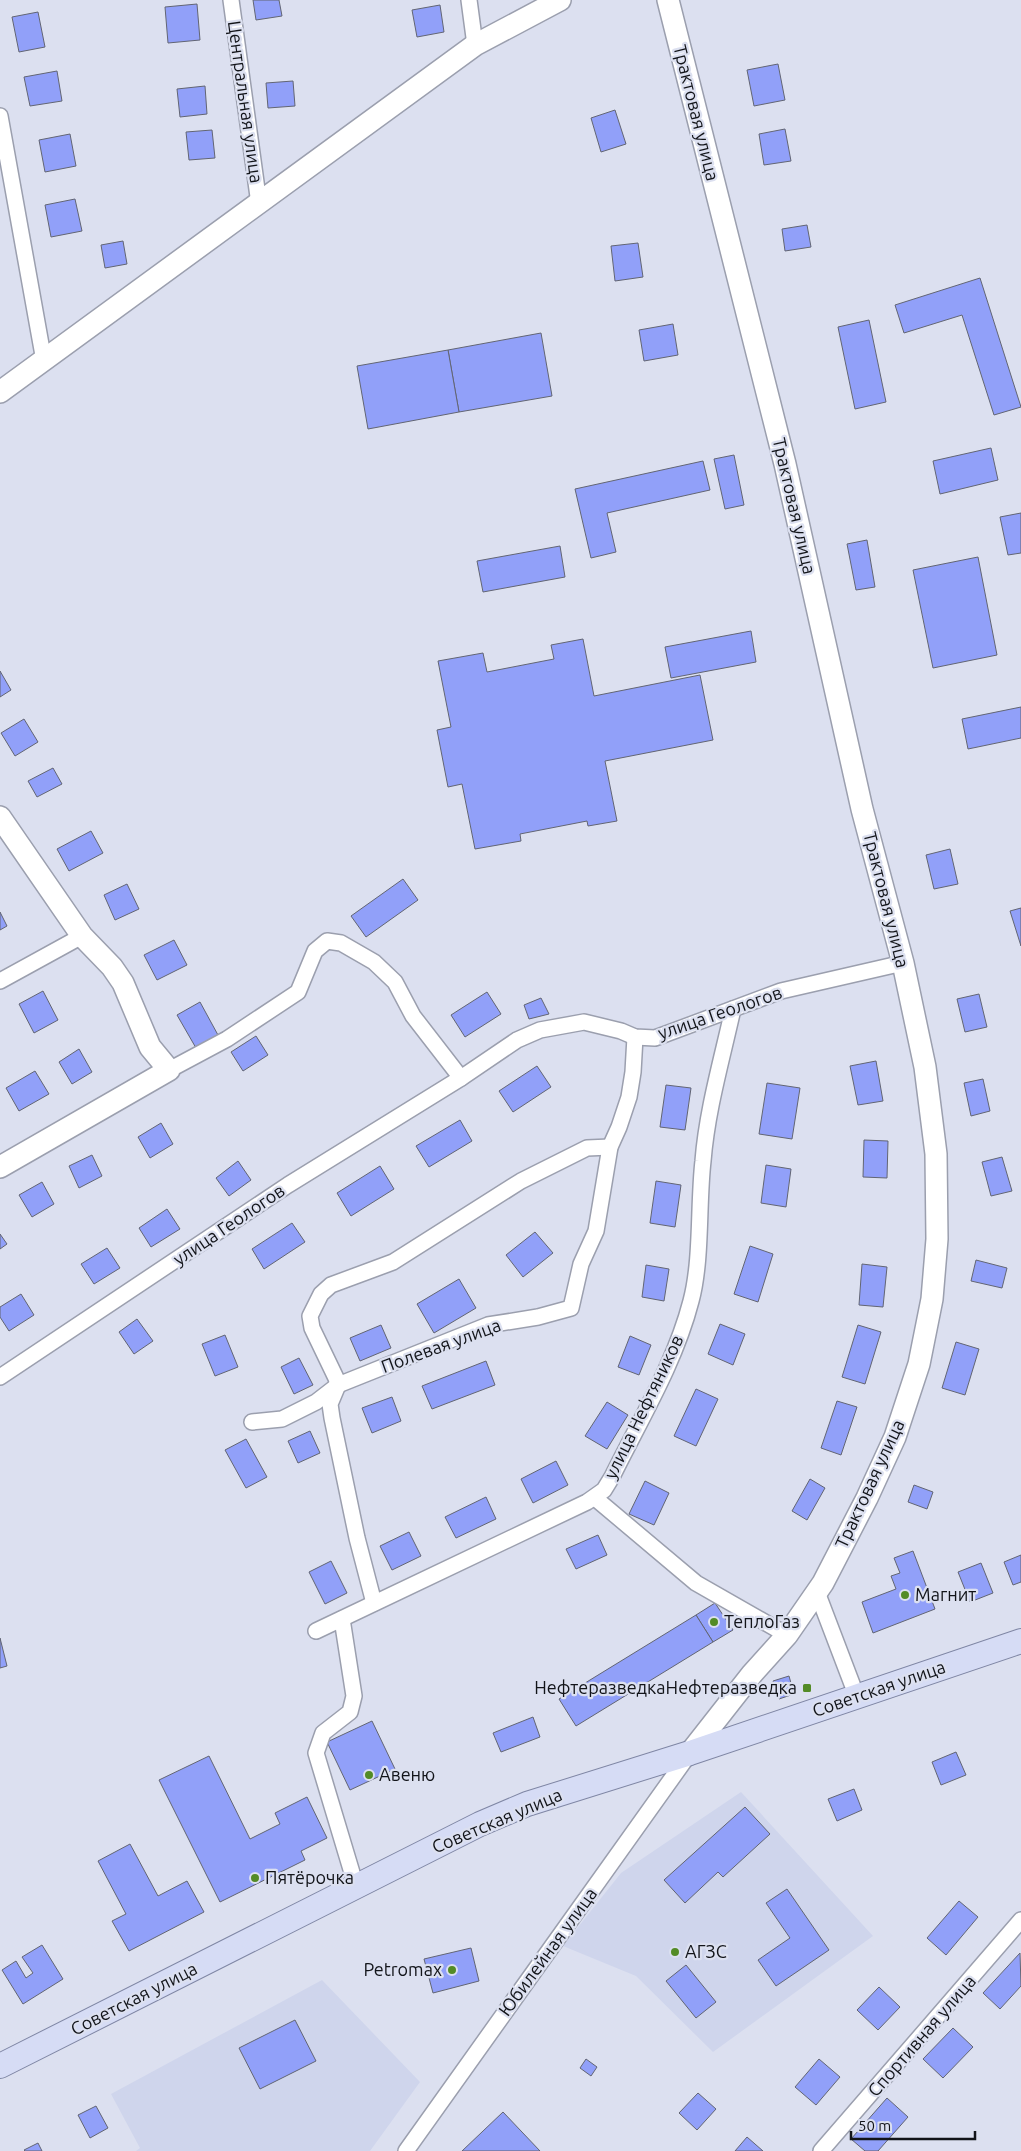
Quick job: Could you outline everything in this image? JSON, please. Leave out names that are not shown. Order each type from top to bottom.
[{"type":"main road","name":"Советская улица","points":[[0,2066],[480,1824],[527,1804],[690,1753],[1021,1641]]},
{"type":"street","name":"Центральная улица","points":[[231,0],[260,204]]},
{"type":"street","points":[[469,0],[475,45]]},
{"type":"street","points":[[0,392],[260,204],[475,45],[560,0]]},
{"type":"street","name":"Трактовая улица","points":[[668,0],[785,464],[862,808],[903,963],[925,1067],[936,1154],[937,1239],[932,1300],[919,1364],[895,1437],[867,1498],[817,1592],[787,1635],[752,1674],[690,1753]]},
{"type":"street","points":[[0,116],[44,361]]},
{"type":"street","points":[[0,817],[82,936],[112,967],[123,983],[150,1047],[170,1070]]},
{"type":"street","points":[[0,981],[82,936]]},
{"type":"street","points":[[0,1167],[227,1039],[298,992],[315,951],[327,941],[341,943],[374,962],[395,982],[412,1016],[460,1078]]},
{"type":"street","name":"улица Геологов","points":[[0,1377],[288,1185],[460,1078],[517,1040],[540,1030],[584,1022],[621,1030],[635,1037],[655,1038],[781,991],[903,963]]},
{"type":"street","name":"улица Нефтяников","points":[[316,1631],[595,1498],[604,1490],[672,1357],[692,1299],[705,1144],[714,1092],[733,1008]]},
{"type":"street","name":"Полевая улица","points":[[252,1422],[282,1419],[316,1402],[338,1385],[488,1325],[538,1317],[571,1308],[582,1264],[596,1231],[610,1147],[629,1097],[635,1037]]},
{"type":"street","points":[[374,1603],[357,1538],[332,1418],[330,1404],[338,1385],[312,1328],[310,1316],[321,1294],[331,1285],[393,1262],[521,1181],[587,1148],[610,1147]]},
{"type":"street","points":[[595,1498],[696,1583],[787,1635]]},
{"type":"street","points":[[817,1592],[857,1697]]},
{"type":"street","points":[[342,1619],[354,1696],[350,1712],[323,1733],[316,1753],[356,1886]]},
{"type":"street","name":"Юбилейная улица","points":[[406,2151],[690,1753]]},
{"type":"street","name":"Спортивная улица","points":[[821,2151],[1021,1920]]},
{"type":"shaded area","points":[[741,1792],[873,1936],[713,2052],[636,1976],[563,1946],[621,1873]]},
{"type":"shaded area","points":[[322,1980],[420,2082],[370,2151],[136,2151],[140,2148],[111,2094]]},
{"type":"building","points":[[253,0],[279,0],[282,16],[256,20]]},
{"type":"building","points":[[197,4],[200,40],[168,43],[165,7]]},
{"type":"building","points":[[440,5],[444,32],[417,37],[412,10]]},
{"type":"building","points":[[38,12],[45,47],[19,52],[12,17]]},
{"type":"building","points":[[778,64],[785,100],[754,106],[747,70]]},
{"type":"building","points":[[57,71],[62,101],[30,106],[24,77]]},
{"type":"building","points":[[293,81],[295,106],[268,108],[266,83]]},
{"type":"building","points":[[205,86],[207,114],[180,117],[177,89]]},
{"type":"building","points":[[615,110],[626,144],[601,152],[591,118]]},
{"type":"building","points":[[785,129],[791,161],[764,165],[759,134]]},
{"type":"building","points":[[212,130],[215,158],[189,160],[186,132]]},
{"type":"building","points":[[70,134],[76,166],[45,172],[39,140]]},
{"type":"building","points":[[75,199],[82,231],[51,237],[45,205]]},
{"type":"building","points":[[807,225],[811,247],[785,251],[782,229]]},
{"type":"building","points":[[123,241],[127,264],[105,268],[101,245]]},
{"type":"building","points":[[638,243],[643,277],[615,281],[611,246]]},
{"type":"building","points":[[980,278],[1021,407],[994,415],[962,315],[904,333],[895,305]]},
{"type":"building","points":[[869,320],[886,402],[855,409],[838,327]]},
{"type":"building","points":[[673,324],[678,355],[644,361],[639,330]]},
{"type":"building","points":[[541,333],[552,396],[459,412],[448,350]]},
{"type":"building","points":[[448,350],[459,412],[368,429],[357,366]]},
{"type":"building","points":[[991,448],[998,480],[940,494],[933,461]]},
{"type":"building","points":[[734,455],[744,505],[725,509],[714,459]]},
{"type":"building","points":[[703,461],[710,490],[607,513],[616,552],[591,558],[575,489]]},
{"type":"building","points":[[1021,513],[1021,553],[1008,555],[1000,517]]},
{"type":"building","points":[[867,540],[875,587],[856,590],[847,544]]},
{"type":"building","points":[[560,546],[565,577],[483,592],[477,561]]},
{"type":"building","points":[[978,557],[997,655],[933,668],[913,570]]},
{"type":"building","points":[[751,631],[756,662],[671,678],[665,647]]},
{"type":"building","points":[[583,639],[594,696],[700,675],[713,740],[605,761],[617,821],[588,826],[587,821],[520,834],[521,841],[475,849],[462,784],[448,787],[437,730],[451,727],[438,661],[483,653],[487,672],[554,659],[551,645]]},
{"type":"building","points":[[0,671],[11,690],[0,697]]},
{"type":"building","points":[[1021,707],[1021,738],[968,749],[962,719]]},
{"type":"building","points":[[24,719],[38,742],[15,756],[1,733]]},
{"type":"building","points":[[53,768],[62,784],[37,797],[28,781]]},
{"type":"building","points":[[91,831],[103,853],[69,871],[57,849]]},
{"type":"building","points":[[950,849],[958,884],[934,889],[926,855]]},
{"type":"building","points":[[403,879],[418,900],[366,937],[351,916]]},
{"type":"building","points":[[127,884],[139,909],[115,920],[104,895]]},
{"type":"building","points":[[1021,908],[1021,946],[1010,911]]},
{"type":"building","points":[[0,912],[7,926],[0,930]]},
{"type":"building","points":[[174,940],[187,965],[157,980],[144,955]]},
{"type":"building","points":[[43,991],[58,1020],[34,1033],[19,1004]]},
{"type":"building","points":[[487,992],[501,1014],[465,1037],[451,1015]]},
{"type":"building","points":[[979,994],[987,1027],[965,1032],[957,999]]},
{"type":"building","points":[[541,998],[549,1014],[529,1019],[524,1005]]},
{"type":"building","points":[[200,1002],[218,1035],[196,1048],[177,1015]]},
{"type":"building","points":[[256,1036],[268,1055],[243,1071],[231,1052]]},
{"type":"building","points":[[79,1049],[92,1072],[72,1084],[59,1062]]},
{"type":"building","points":[[876,1061],[883,1101],[858,1105],[850,1066]]},
{"type":"building","points":[[537,1066],[551,1087],[513,1112],[499,1091]]},
{"type":"building","points":[[35,1071],[49,1094],[19,1111],[6,1088]]},
{"type":"building","points":[[983,1079],[990,1111],[971,1116],[964,1083]]},
{"type":"building","points":[[767,1083],[800,1088],[792,1139],[759,1134]]},
{"type":"building","points":[[666,1085],[691,1088],[685,1130],[660,1127]]},
{"type":"building","points":[[460,1120],[472,1141],[429,1167],[416,1146]]},
{"type":"building","points":[[161,1123],[173,1144],[150,1158],[138,1137]]},
{"type":"building","points":[[864,1140],[888,1141],[887,1178],[863,1177]]},
{"type":"building","points":[[92,1155],[102,1176],[79,1188],[69,1166]]},
{"type":"building","points":[[1002,1157],[1012,1191],[991,1196],[982,1162]]},
{"type":"building","points":[[238,1161],[251,1180],[229,1196],[216,1178]]},
{"type":"building","points":[[766,1165],[791,1169],[786,1207],[761,1203]]},
{"type":"building","points":[[380,1166],[394,1189],[351,1216],[337,1193]]},
{"type":"building","points":[[656,1181],[681,1185],[675,1227],[650,1223]]},
{"type":"building","points":[[42,1182],[54,1204],[32,1217],[19,1195]]},
{"type":"building","points":[[167,1209],[180,1229],[151,1247],[139,1228]]},
{"type":"building","points":[[292,1223],[305,1242],[264,1269],[252,1249]]},
{"type":"building","points":[[535,1232],[553,1253],[523,1277],[506,1255]]},
{"type":"building","points":[[0,1234],[7,1244],[0,1249]]},
{"type":"building","points":[[750,1246],[773,1254],[758,1302],[734,1294]]},
{"type":"building","points":[[107,1248],[120,1268],[94,1284],[81,1264]]},
{"type":"building","points":[[976,1260],[1007,1268],[1002,1288],[971,1281]]},
{"type":"building","points":[[862,1264],[887,1267],[883,1307],[859,1305]]},
{"type":"building","points":[[646,1265],[669,1269],[664,1301],[642,1297]]},
{"type":"building","points":[[459,1279],[476,1308],[434,1333],[417,1304]]},
{"type":"building","points":[[21,1294],[34,1315],[9,1331],[0,1317],[0,1307]]},
{"type":"building","points":[[137,1319],[153,1341],[134,1354],[119,1332]]},
{"type":"building","points":[[720,1324],[745,1334],[733,1365],[708,1354]]},
{"type":"building","points":[[381,1325],[391,1348],[360,1361],[350,1338]]},
{"type":"building","points":[[858,1325],[881,1332],[865,1384],[842,1377]]},
{"type":"building","points":[[225,1335],[238,1367],[215,1376],[202,1344]]},
{"type":"building","points":[[630,1336],[651,1345],[639,1375],[618,1367]]},
{"type":"building","points":[[956,1342],[979,1349],[965,1395],[942,1388]]},
{"type":"building","points":[[299,1358],[313,1385],[294,1394],[281,1367]]},
{"type":"building","points":[[486,1361],[495,1385],[432,1409],[422,1386]]},
{"type":"building","points":[[696,1389],[718,1399],[696,1446],[674,1436]]},
{"type":"building","points":[[392,1397],[401,1421],[372,1433],[362,1408]]},
{"type":"building","points":[[837,1401],[857,1407],[841,1455],[821,1448]]},
{"type":"building","points":[[607,1402],[628,1415],[607,1449],[585,1436]]},
{"type":"building","points":[[310,1431],[320,1453],[298,1463],[288,1441]]},
{"type":"building","points":[[246,1439],[267,1477],[246,1488],[225,1450]]},
{"type":"building","points":[[556,1461],[568,1485],[533,1503],[521,1479]]},
{"type":"building","points":[[810,1479],[825,1488],[807,1520],[792,1511]]},
{"type":"building","points":[[645,1481],[669,1493],[654,1525],[629,1514]]},
{"type":"building","points":[[914,1485],[933,1492],[927,1509],[908,1502]]},
{"type":"building","points":[[486,1497],[496,1519],[456,1538],[445,1517]]},
{"type":"building","points":[[409,1532],[421,1556],[392,1570],[380,1546]]},
{"type":"building","points":[[598,1535],[607,1555],[576,1569],[566,1549]]},
{"type":"building","name":"Магнит","points":[[913,1551],[935,1609],[873,1633],[862,1602],[896,1589],[891,1576],[900,1573],[894,1558]]},
{"type":"building","points":[[1021,1555],[1021,1582],[1013,1585],[1004,1562]]},
{"type":"building","points":[[331,1561],[347,1593],[325,1604],[309,1572]]},
{"type":"building","points":[[981,1563],[993,1593],[970,1602],[958,1572]]},
{"type":"building","name":"ТеплоГаз","points":[[715,1603],[733,1630],[713,1642],[696,1615]]},
{"type":"building","points":[[696,1615],[713,1642],[576,1726],[559,1699]]},
{"type":"building","points":[[0,1638],[7,1666],[0,1668]]},
{"type":"building","points":[[789,1676],[794,1694],[779,1699],[773,1681]]},
{"type":"building","points":[[533,1717],[540,1737],[501,1752],[493,1733]]},
{"type":"building","points":[[372,1721],[395,1769],[350,1790],[327,1742]]},
{"type":"building","points":[[956,1752],[966,1775],[941,1785],[932,1762]]},
{"type":"building","points":[[209,1756],[250,1839],[280,1824],[275,1813],[307,1797],[327,1838],[301,1851],[305,1860],[220,1902],[159,1780]]},
{"type":"building","points":[[854,1789],[862,1810],[837,1821],[828,1799]]},
{"type":"building","points":[[745,1807],[770,1834],[723,1877],[718,1872],[685,1903],[664,1880]]},
{"type":"building","points":[[130,1844],[158,1896],[187,1881],[204,1912],[129,1951],[112,1921],[126,1914],[98,1861]]},
{"type":"building","points":[[787,1889],[829,1950],[776,1986],[758,1960],[790,1938],[766,1903]]},
{"type":"building","points":[[959,1901],[978,1917],[946,1955],[927,1938]]},
{"type":"building","points":[[42,1945],[63,1979],[23,2004],[2,1970],[16,1961],[26,1978],[33,1973],[22,1957]]},
{"type":"building","name":"Petromax","points":[[471,1948],[479,1981],[433,1993],[424,1959]]},
{"type":"building","points":[[1020,1953],[1021,1986],[1000,2009],[983,1993]]},
{"type":"building","points":[[686,1965],[716,2002],[696,2018],[666,1981]]},
{"type":"building","points":[[879,1987],[900,2007],[878,2030],[857,2010]]},
{"type":"building","points":[[295,2020],[316,2061],[260,2089],[239,2048]]},
{"type":"building","points":[[953,2028],[973,2047],[943,2078],[923,2059]]},
{"type":"building","points":[[586,2059],[597,2067],[591,2076],[580,2068]]},
{"type":"building","points":[[819,2059],[840,2077],[816,2105],[795,2087]]},
{"type":"building","points":[[698,2093],[716,2109],[697,2130],[679,2113]]},
{"type":"building","points":[[887,2098],[908,2117],[878,2151],[865,2151],[851,2139]]},
{"type":"building","points":[[96,2106],[108,2128],[90,2138],[78,2115]]},
{"type":"building","points":[[503,2112],[540,2151],[462,2151]]},
{"type":"building","points":[[747,2137],[763,2151],[735,2151]]},
{"type":"building","points":[[38,2143],[42,2151],[24,2150]]},
{"type":"place","name":"Магнит","points":[[905,1595]]},
{"type":"place","name":"ТеплоГаз","points":[[714,1622]]},
{"type":"place","name":"НефтеразведкаНефтеразведка","points":[[807,1688]]},
{"type":"place","name":"Авеню","points":[[369,1775]]},
{"type":"place","name":"Пятёрочка","points":[[255,1878]]},
{"type":"place","name":"АГЗС","points":[[675,1952]]},
{"type":"place","name":"Petromax","points":[[452,1970]]}]
